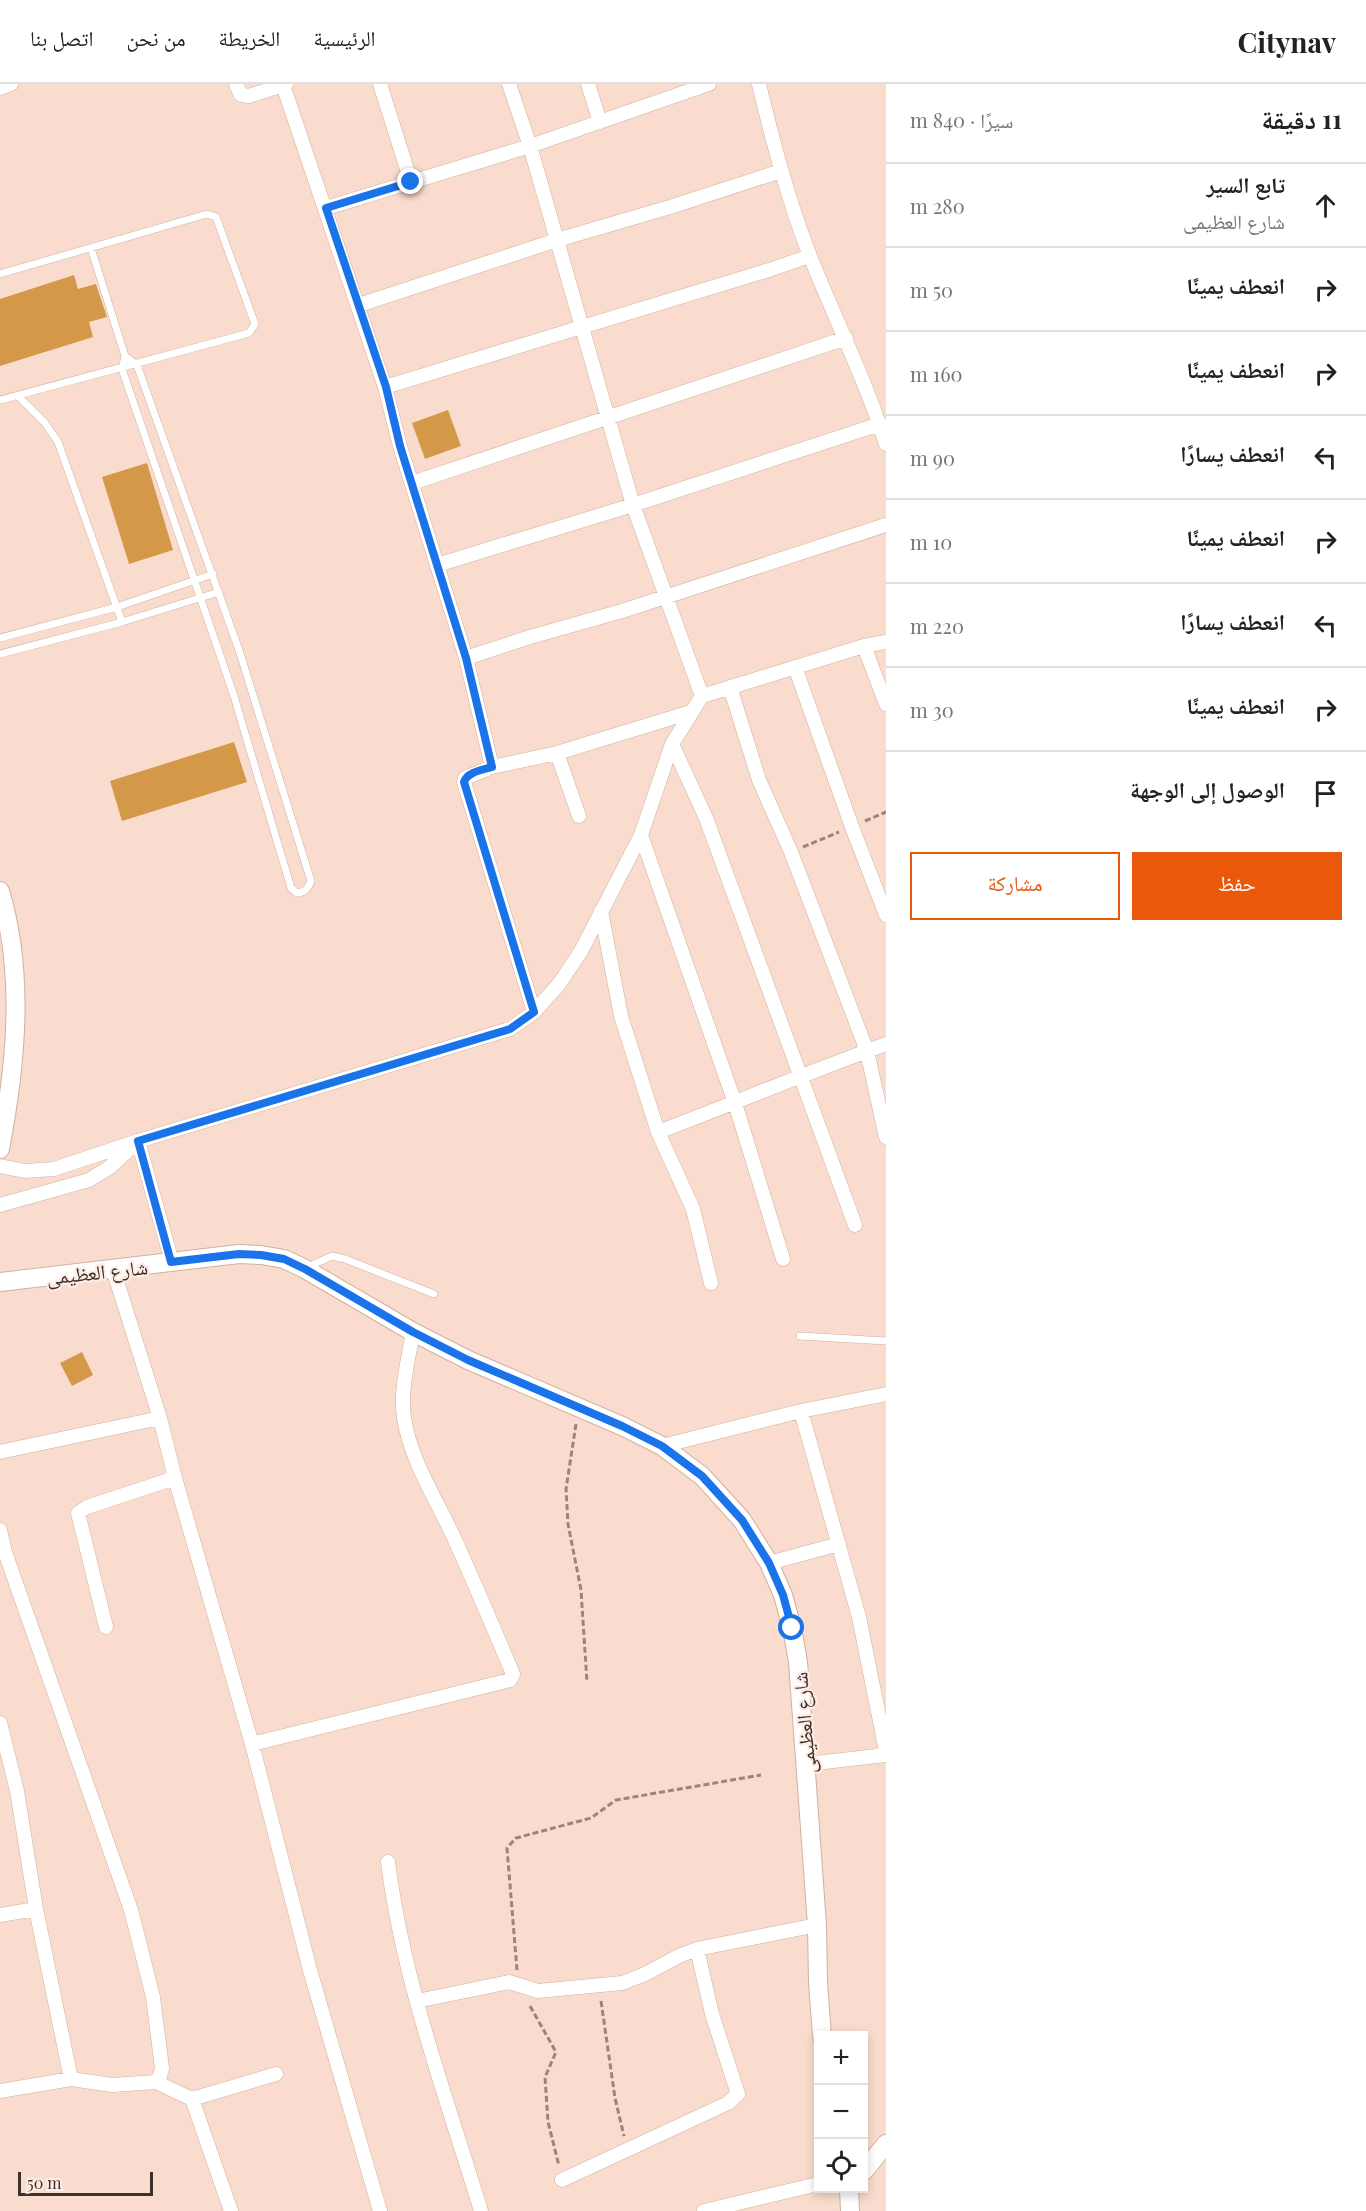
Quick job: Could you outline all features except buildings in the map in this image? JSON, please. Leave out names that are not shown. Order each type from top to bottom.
[{"type":"street","points":[[0,88],[11,84]]},
{"type":"street","points":[[236,84],[242,95],[249,96],[285,84],[386,387],[412,483],[466,658],[492,767]]},
{"type":"street","points":[[380,84],[411,182]]},
{"type":"street","points":[[509,84],[530,146],[633,505],[664,597],[702,696]]},
{"type":"street","points":[[588,84],[600,122]]},
{"type":"street","points":[[326,208],[530,146],[709,84]]},
{"type":"street","points":[[759,84],[781,171],[810,256],[846,338],[886,444]]},
{"type":"street","points":[[358,305],[557,240],[781,171]]},
{"type":"street","points":[[386,387],[810,256]]},
{"type":"street","points":[[412,483],[846,338]]},
{"type":"street","points":[[437,565],[633,505],[880,424]]},
{"type":"street","points":[[466,658],[886,525]]},
{"type":"street","points":[[0,1166],[25,1171],[54,1169],[138,1141],[510,1029],[534,1012],[559,984],[581,951],[641,835],[672,744],[702,696],[864,646],[886,642]]},
{"type":"street","points":[[864,646],[886,704]]},
{"type":"street","points":[[795,667],[886,915]]},
{"type":"street","points":[[730,687],[759,780],[791,852],[867,1051],[886,1137]]},
{"type":"street","points":[[534,1012],[464,782],[465,778],[469,774],[492,767],[557,753],[691,712]]},
{"type":"street","points":[[672,744],[706,818],[855,1225]]},
{"type":"street","points":[[557,753],[579,816]]},
{"type":"street","points":[[641,835],[735,1103],[783,1258]]},
{"type":"street","points":[[0,891],[11,935],[15,1005],[8,1109],[0,1149]]},
{"type":"street","points":[[601,911],[621,1016],[658,1132],[693,1209],[711,1283]]},
{"type":"street","points":[[658,1132],[886,1044]]},
{"type":"street","points":[[0,1205],[90,1180],[117,1161],[138,1141]]},
{"type":"street","points":[[138,1141],[171,1262]]},
{"type":"street","name":"شارع العظيمى","points":[[0,1281],[239,1254],[284,1259],[413,1332],[468,1360],[579,1407],[662,1446],[702,1476],[742,1520],[769,1563],[783,1595],[792,1628],[798,1662],[807,1764],[822,2031]]},
{"type":"street","points":[[113,1269],[160,1418],[175,1478],[252,1743],[310,1970],[380,2211]]},
{"type":"street","points":[[252,1743],[512,1678],[513,1674],[409,1441],[404,1417],[403,1390],[413,1332]]},
{"type":"street","points":[[662,1446],[801,1411],[886,1394]]},
{"type":"street","points":[[801,1411],[870,1661],[886,1751]]},
{"type":"street","points":[[0,1452],[160,1418]]},
{"type":"street","points":[[106,1627],[78,1513],[87,1507],[175,1478]]},
{"type":"street","points":[[0,1530],[5,1552],[131,1910],[153,1997],[162,2068],[156,2082]]},
{"type":"street","points":[[769,1563],[838,1544]]},
{"type":"street","points":[[0,1723],[16,1791],[36,1909],[71,2079]]},
{"type":"street","points":[[807,1764],[886,1755]]},
{"type":"street","points":[[388,1862],[396,1914],[417,2001],[481,2211]]},
{"type":"street","points":[[0,1915],[36,1909]]},
{"type":"street","points":[[417,2001],[505,1983],[518,1984],[537,1991],[622,1983],[698,1949],[817,1925]]},
{"type":"street","points":[[562,2180],[728,2103],[738,2094],[712,2014],[698,1949]]},
{"type":"street","points":[[0,2091],[71,2079],[112,2085],[156,2082],[192,2099],[276,2074]]},
{"type":"street","points":[[192,2099],[231,2211]]},
{"type":"street","points":[[868,2166],[886,2145]]},
{"type":"street","points":[[705,2211],[814,2185]]},
{"type":"street","points":[[849,2193],[850,2211]]},
{"type":"lane","points":[[0,274],[207,214],[216,217],[255,324],[249,333],[0,400]]},
{"type":"lane","points":[[92,248],[125,356],[122,369],[245,730],[291,888],[297,893],[303,892],[309,887],[311,881],[219,592],[137,365],[125,356]]},
{"type":"lane","points":[[18,396],[45,423],[58,442],[122,622]]},
{"type":"lane","points":[[0,638],[117,607],[213,574]]},
{"type":"lane","points":[[0,654],[122,622],[219,592]]},
{"type":"lane","points":[[305,1269],[332,1256],[434,1294]]},
{"type":"lane","points":[[800,1336],[886,1341]]},
{"type":"path","points":[[791,852],[886,812]]},
{"type":"path","points":[[579,1407],[566,1489],[568,1524],[581,1590],[588,1682]]},
{"type":"path","points":[[562,2180],[548,2122],[544,2077],[556,2052],[518,1984],[507,1848],[516,1838],[591,1818],[616,1800],[760,1775]]},
{"type":"path","points":[[599,1985],[615,2098],[627,2149]]},
{"type":"route","points":[[411,182],[326,208],[386,387],[400,446],[466,658],[492,767],[469,774],[464,782],[534,1012],[510,1029],[138,1141],[171,1262],[239,1254],[284,1259],[305,1269],[358,1302],[468,1360],[622,1426],[662,1446],[702,1476],[742,1520],[769,1563],[783,1595],[792,1628]]}]
